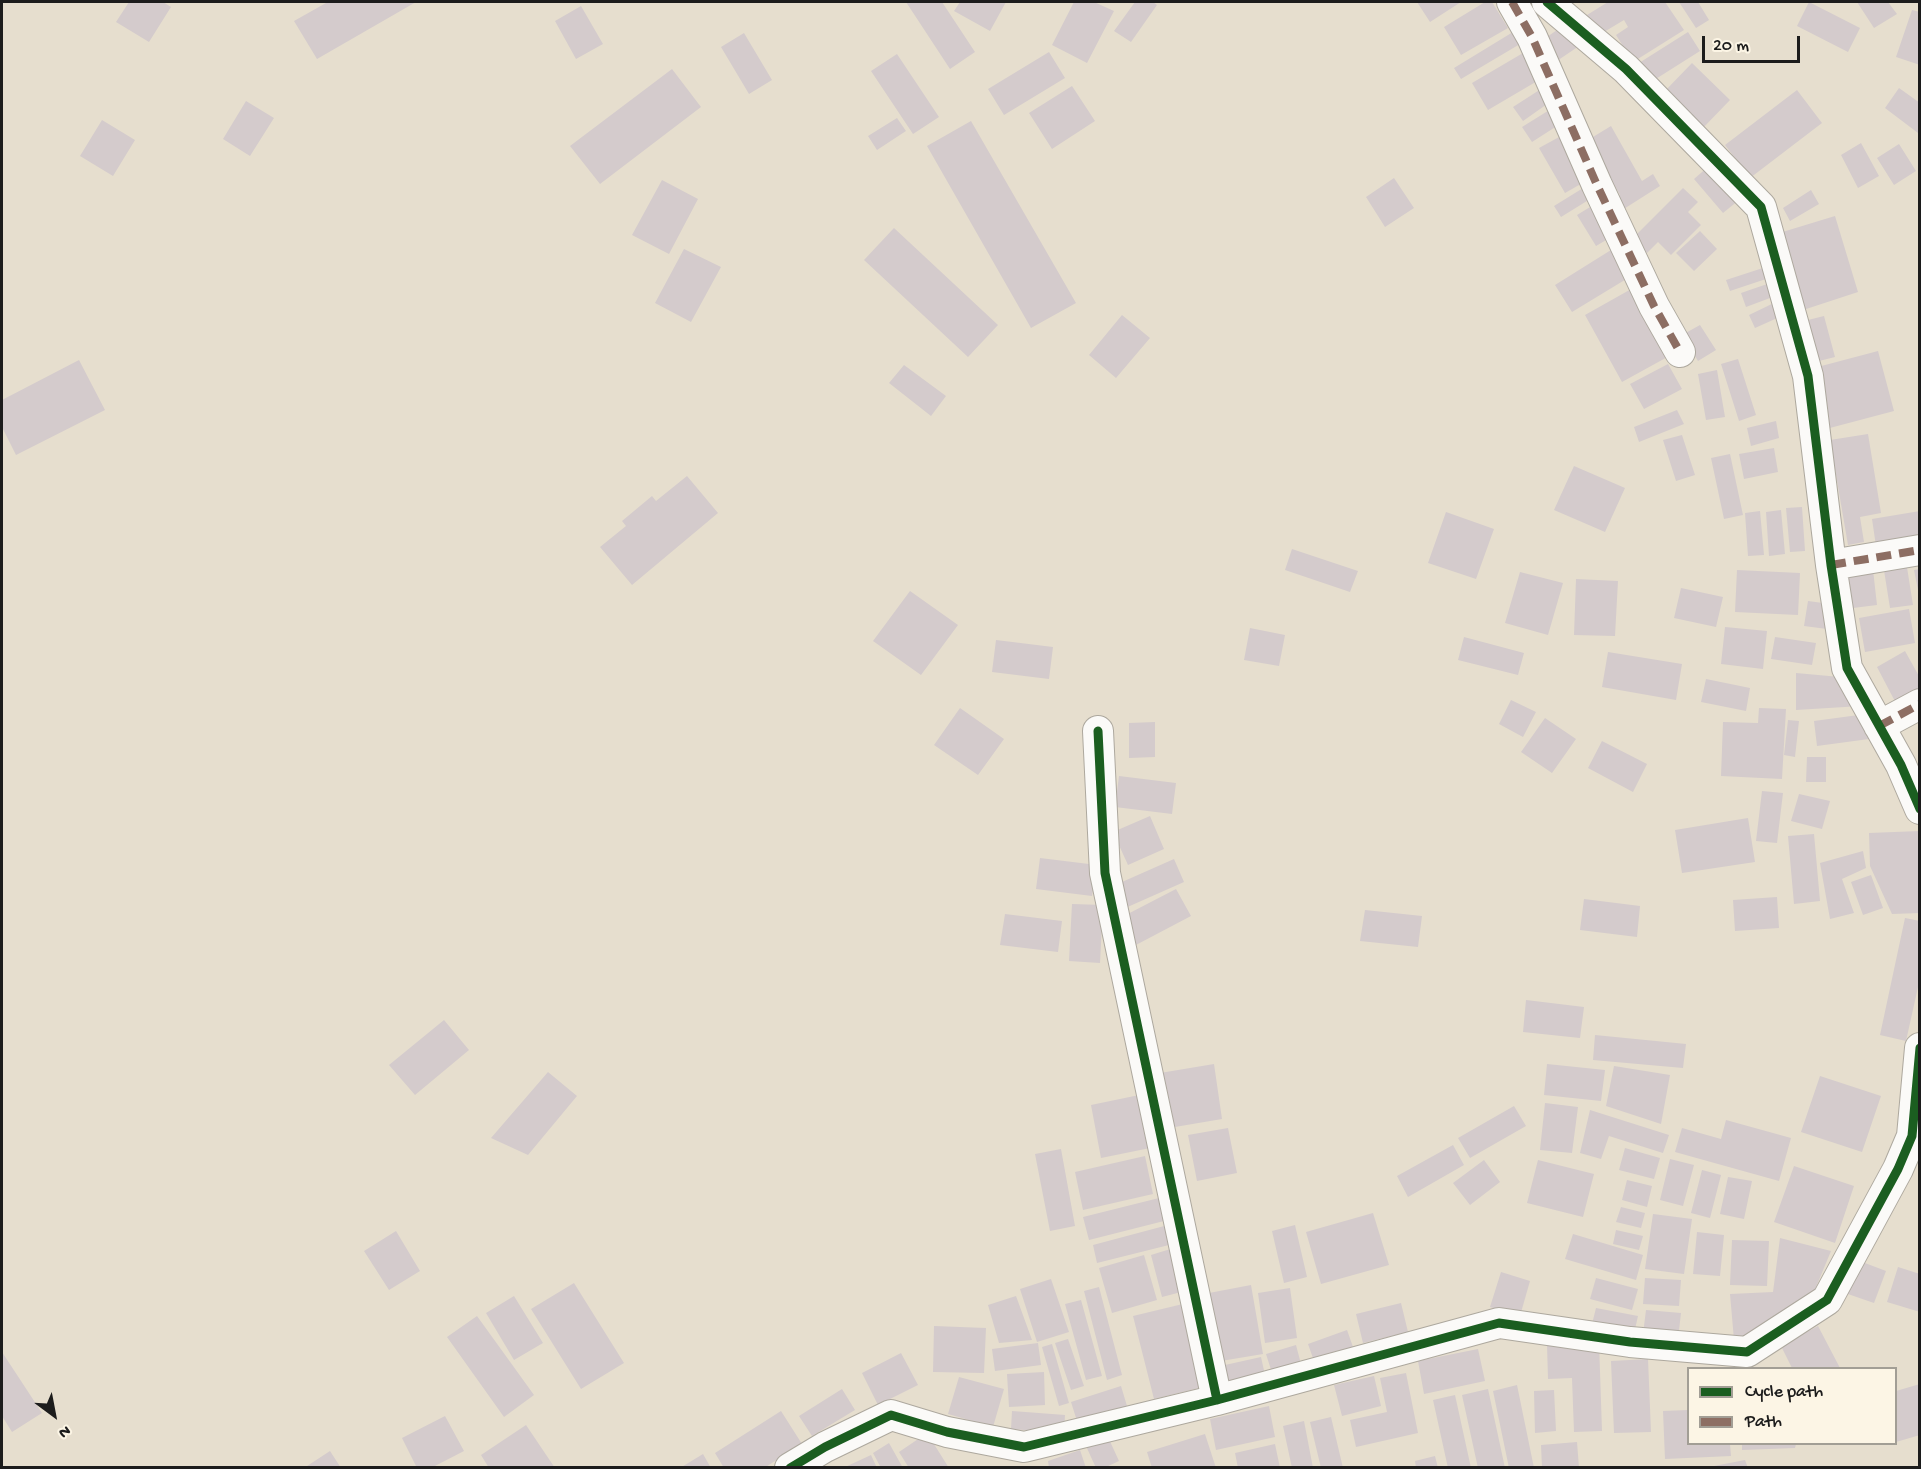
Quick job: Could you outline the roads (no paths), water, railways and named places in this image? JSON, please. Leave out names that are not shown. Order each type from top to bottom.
[{"type":"street","points":[[1512,2],[1532,37],[1597,186],[1649,296],[1680,352]]},
{"type":"street","points":[[1547,2],[1626,69],[1761,207],[1808,376],[1831,564],[1847,668],[1901,765],[1920,809]]},
{"type":"street","points":[[1831,564],[1920,550]]},
{"type":"street","points":[[1879,726],[1920,704]]},
{"type":"street","points":[[1098,731],[1105,873],[1217,1400]]},
{"type":"street","points":[[790,1467],[891,1415],[947,1432],[1024,1447],[1217,1400],[1499,1323],[1630,1342],[1747,1352],[1827,1300],[1898,1168],[1912,1136],[1920,1048]]}]
